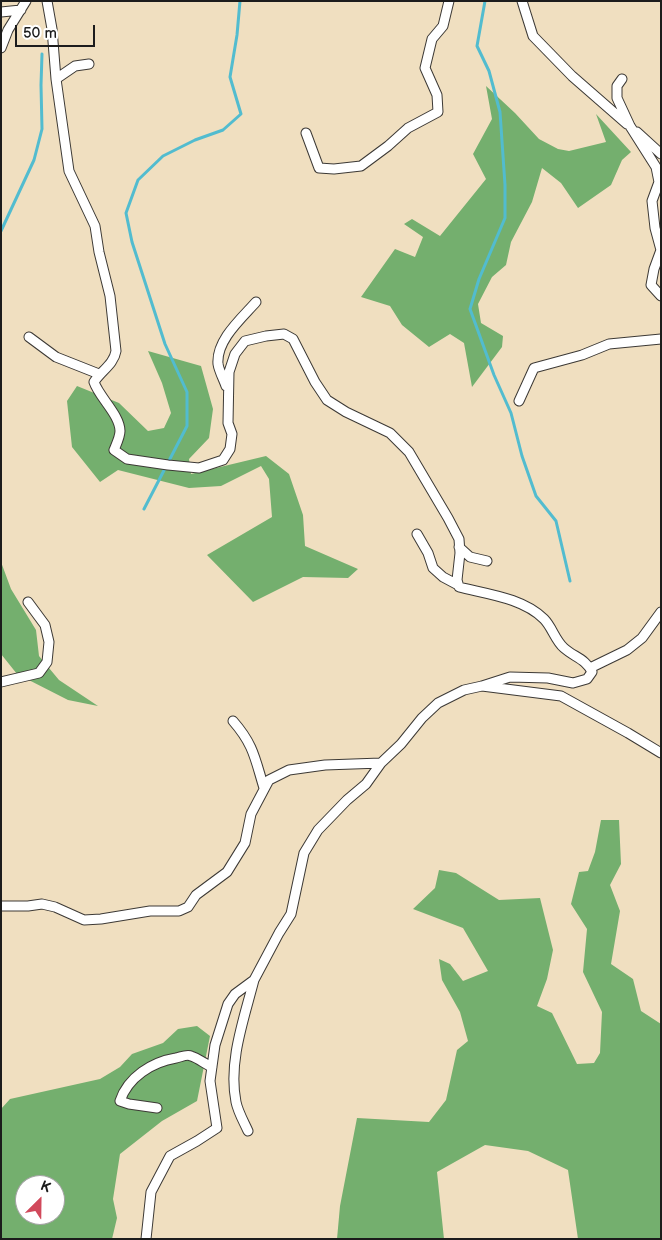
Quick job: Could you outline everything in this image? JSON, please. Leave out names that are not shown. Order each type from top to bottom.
[{"type":"street","points":[[1,48],[8,30],[26,1]]},
{"type":"street","points":[[47,1],[52,29],[56,79],[70,171],[95,226],[98,252],[110,296],[116,351],[115,359],[99,374],[94,382],[97,392],[114,412],[120,431],[114,450],[127,460],[199,468],[223,460],[230,449],[232,434],[228,423],[228,372],[235,354],[245,341],[284,334],[294,339],[315,382],[327,400],[346,412],[390,433],[409,452],[448,518],[458,539],[458,585]]},
{"type":"street","points":[[306,133],[319,168],[334,169],[361,166],[408,128],[438,112],[437,95],[425,68],[432,39],[443,26],[449,1]]},
{"type":"street","points":[[522,1],[533,36],[572,76],[661,154]]},
{"type":"street","points":[[1,12],[21,10]]},
{"type":"street","points":[[56,79],[75,66],[89,64]]},
{"type":"street","points":[[622,78],[618,86],[617,98],[630,126],[656,167],[659,182],[652,201],[660,250],[651,285],[661,296]]},
{"type":"street","points":[[228,391],[218,364],[221,347],[231,331],[256,302]]},
{"type":"street","points":[[29,337],[56,357],[99,374]]},
{"type":"street","points":[[519,401],[534,368],[582,355],[609,344],[661,339]]},
{"type":"street","points":[[248,1131],[236,1104],[233,1075],[243,1025],[254,980],[270,954],[290,914],[304,853],[318,830],[347,800],[366,784],[381,763],[438,703],[464,690],[510,677],[548,678],[573,683],[587,679],[592,672],[588,663],[575,657],[562,646],[546,621],[532,609],[458,585],[443,577],[433,568],[428,553],[417,534]]},
{"type":"street","points":[[459,547],[470,557],[487,561]]},
{"type":"street","points":[[1,682],[39,673],[47,662],[49,642],[45,625],[28,602]]},
{"type":"street","points":[[590,668],[626,650],[642,638],[661,612]]},
{"type":"street","points":[[482,686],[561,696],[628,733],[661,754]]},
{"type":"street","points":[[233,721],[245,735],[253,749],[264,788]]},
{"type":"street","points":[[1,906],[42,904],[55,907],[84,920],[150,911],[179,911],[188,907],[196,895],[227,872],[245,843],[251,814],[269,780],[289,770],[325,765],[381,763]]},
{"type":"street","points":[[146,1239],[151,1192],[170,1156],[217,1128],[210,1082],[215,1045],[228,1004],[235,994],[254,980]]},
{"type":"street","points":[[157,1108],[120,1101],[123,1092],[131,1080],[146,1069],[169,1059],[190,1055],[212,1068]]},
{"type":"green space","points":[[486,86],[539,139],[558,149],[569,151],[606,142],[596,114],[631,152],[622,160],[611,185],[578,208],[561,183],[542,168],[532,202],[511,242],[506,265],[492,277],[478,304],[481,323],[503,336],[502,347],[472,387],[464,343],[450,334],[429,347],[402,325],[390,306],[361,297],[395,249],[415,257],[423,237],[404,224],[412,219],[440,236],[486,179],[473,154],[492,119]]},
{"type":"green space","points":[[148,351],[201,366],[213,409],[209,438],[189,459],[191,474],[266,456],[289,474],[303,515],[305,546],[358,569],[348,578],[303,577],[253,602],[207,555],[272,517],[269,479],[261,466],[221,486],[189,488],[118,470],[100,482],[72,447],[67,401],[77,386],[119,403],[148,431],[164,428],[171,413],[162,383]]},
{"type":"green space","points":[[1,562],[11,589],[36,630],[39,656],[59,680],[98,706],[68,700],[17,674],[1,654]]},
{"type":"green space","points":[[601,820],[619,820],[621,864],[610,885],[620,911],[611,964],[633,979],[641,1011],[661,1024],[661,1239],[578,1239],[568,1170],[528,1151],[485,1145],[437,1172],[444,1239],[337,1239],[340,1206],[357,1118],[429,1122],[446,1100],[457,1050],[468,1041],[460,1012],[442,980],[439,959],[450,964],[463,981],[488,971],[463,928],[413,909],[435,888],[439,870],[456,873],[499,900],[540,898],[553,950],[547,979],[537,1006],[552,1013],[577,1064],[594,1063],[600,1053],[602,1012],[583,972],[587,929],[571,904],[579,872],[588,871],[595,852]]},
{"type":"green space","points":[[197,1026],[210,1036],[197,1101],[162,1121],[120,1154],[113,1199],[117,1218],[112,1239],[1,1239],[1,1109],[10,1099],[100,1079],[120,1067],[132,1054],[163,1043],[178,1029]]},
{"type":"waterway","points":[[144,509],[187,426],[187,392],[165,344],[132,242],[126,213],[138,180],[163,156],[195,140],[223,130],[241,114],[230,77],[240,1]]},
{"type":"waterway","points":[[485,1],[477,46],[489,71],[500,112],[505,185],[505,218],[479,279],[470,309],[494,375],[511,413],[522,456],[536,496],[556,521],[570,581]]},
{"type":"waterway","points":[[1,231],[34,160],[42,129],[42,54]]}]
